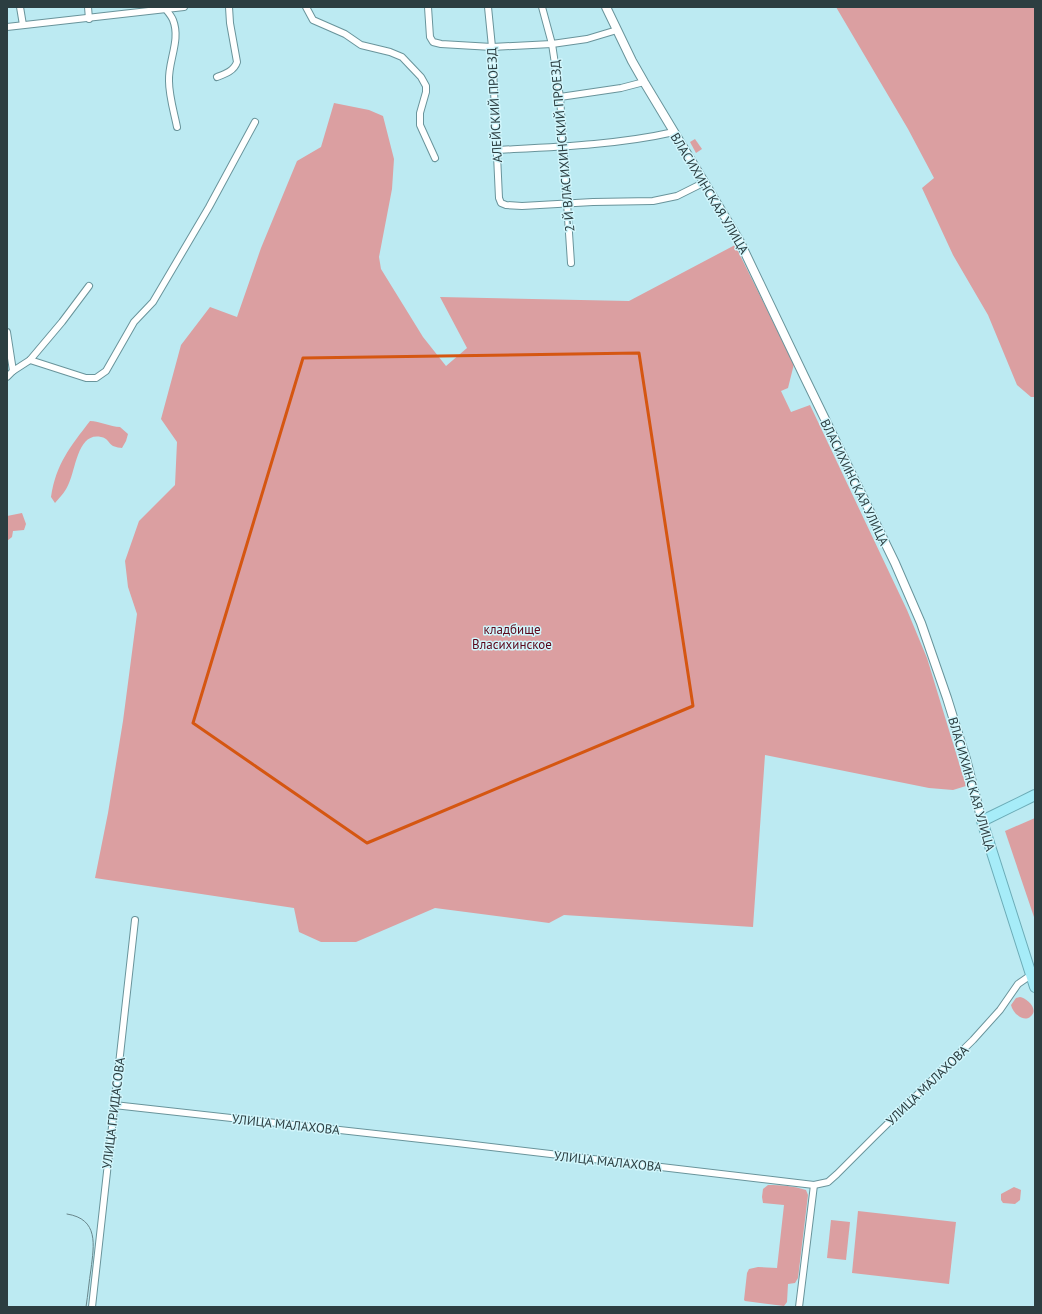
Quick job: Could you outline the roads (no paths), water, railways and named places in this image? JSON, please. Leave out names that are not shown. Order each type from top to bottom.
[{"type":"highway","points":[[982,821],[1035,795]]},
{"type":"highway","name":"ВЛАСИХИНСКАЯ УЛИЦА","points":[[982,821],[1035,987]]},
{"type":"street","points":[[20,7],[23,26]]},
{"type":"street","points":[[88,7],[89,19]]},
{"type":"street","points":[[7,27],[89,19],[165,8],[184,7]]},
{"type":"street","points":[[217,77],[231,71],[236,67],[237,62],[230,23],[229,7]]},
{"type":"street","points":[[306,7],[313,20],[345,34],[361,45],[390,52],[402,57],[421,77],[426,86],[426,92],[420,113],[420,125],[435,158]]},
{"type":"street","points":[[428,7],[430,37],[433,42],[492,48],[552,44],[588,39],[617,30]]},
{"type":"street","name":"АЛЕЙСКИЙ ПРОЕЗД","points":[[488,7],[492,48],[496,150],[500,203],[522,206],[568,203]]},
{"type":"street","name":"2-Й ВЛАСИХИНСКИЙ ПРОЕЗД","points":[[542,7],[552,44],[560,97],[571,263]]},
{"type":"street","name":"ВЛАСИХИНСКАЯ УЛИЦА","points":[[606,7],[644,82],[723,211],[750,260],[804,376],[895,562],[921,623],[947,698],[966,759],[982,821]]},
{"type":"street","points":[[165,8],[173,18],[175,35],[174,49],[169,72],[169,82],[176,127]]},
{"type":"street","points":[[560,97],[621,88],[644,82]]},
{"type":"street","points":[[30,360],[86,378],[96,378],[106,371],[134,322],[153,302],[169,276],[209,207],[255,122]]},
{"type":"street","points":[[496,150],[564,146],[647,138],[674,132]]},
{"type":"street","points":[[568,203],[653,201],[677,196],[705,182]]},
{"type":"street","points":[[7,377],[13,371],[30,360],[62,322],[89,286]]},
{"type":"street","points":[[7,332],[13,371]]},
{"type":"street","name":"УЛИЦА ГРИДАСОВА","points":[[92,1307],[135,920]]},
{"type":"street","name":"УЛИЦА МАЛАХОВА","points":[[114,1105],[449,1142],[814,1185],[828,1182],[837,1174],[973,1040],[1000,1010],[1018,984],[1031,975]]},
{"type":"street","points":[[799,1307],[814,1185]]},
{"type":"tram line","points":[[67,1214],[85,1221],[92,1234],[93,1251],[86,1307]]},
{"type":"park label","name":"кладбище Власихинское","points":[[512,636]]}]
